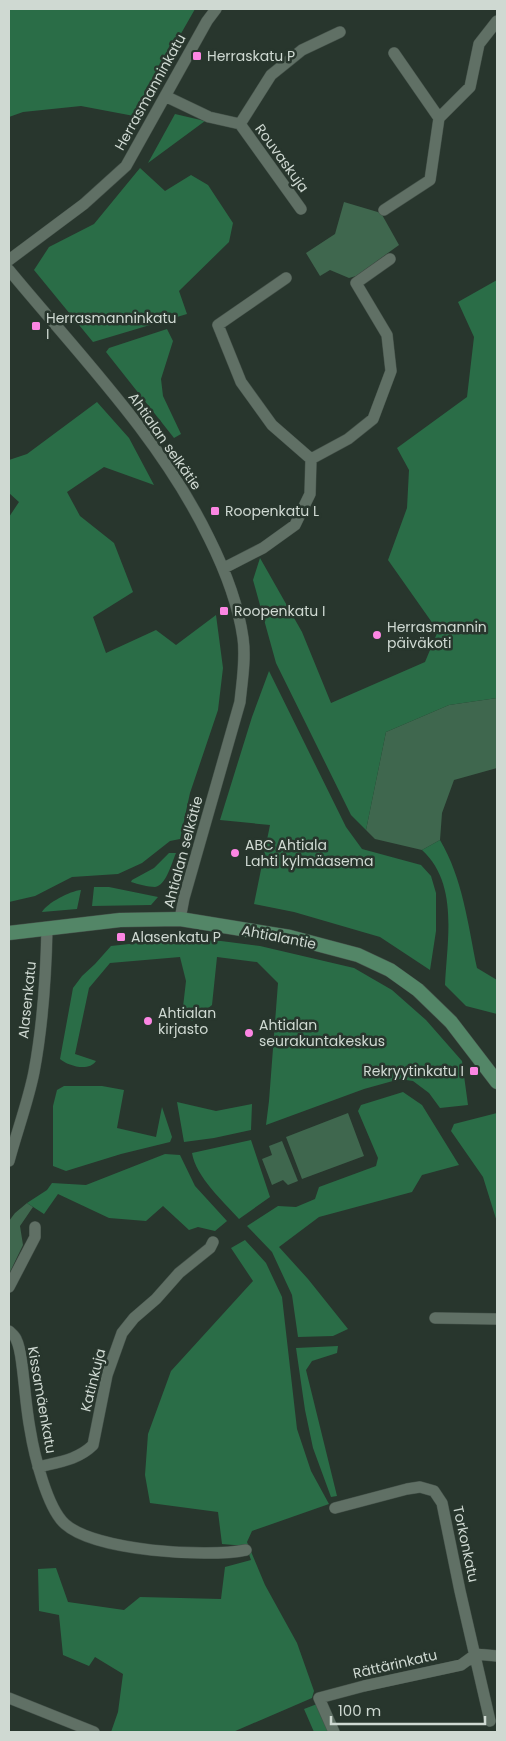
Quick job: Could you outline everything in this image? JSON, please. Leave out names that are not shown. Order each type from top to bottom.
[{"type":"main road","name":"Ahtialantie","points":[[9,933],[120,920],[180,919],[290,937],[358,955],[390,970],[418,990],[451,1022],[495,1073]]},
{"type":"street","name":"Herrasmanninkatu","points":[[9,260],[84,204],[126,166],[207,21],[216,9]]},
{"type":"street","points":[[384,210],[430,180],[439,118],[470,88],[479,44],[497,21]]},
{"type":"street","points":[[165,96],[209,117],[240,124],[271,75],[302,50],[340,32]]},
{"type":"street","points":[[394,53],[439,118]]},
{"type":"street","name":"Rouvaskuja","points":[[240,124],[301,209]]},
{"type":"street","points":[[311,459],[348,439],[373,418],[391,371],[387,335],[356,283],[390,258]]},
{"type":"street","name":"Ahtialan selkätie","points":[[9,270],[143,430],[170,469],[224,568],[236,606],[243,640],[244,671],[240,702],[184,898],[180,919]]},
{"type":"street","points":[[286,278],[218,324],[241,382],[272,425],[311,459]]},
{"type":"street","points":[[224,568],[262,548],[294,525],[310,494],[311,459]]},
{"type":"street","name":"Alasenkatu","points":[[9,1160],[33,1074],[43,1008],[47,928]]},
{"type":"street","points":[[9,1287],[35,1237],[36,1227]]},
{"type":"street","name":"Katinkuja","points":[[38,1467],[73,1458],[85,1453],[92,1445],[107,1375],[122,1333],[134,1318],[179,1273],[210,1248],[214,1242]]},
{"type":"street","points":[[435,1318],[497,1319]]},
{"type":"street","name":"Kissamäenkatu","points":[[9,1331],[16,1339],[21,1357],[30,1430],[38,1467],[55,1510],[64,1524],[76,1532],[96,1539],[133,1548],[205,1554],[246,1550]]},
{"type":"street","name":"Torkonkatu","points":[[335,1508],[407,1489],[420,1488],[434,1491],[442,1503],[460,1591],[476,1654]]},
{"type":"street","points":[[490,1721],[476,1654],[497,1656]]},
{"type":"street","name":"Rättärinkatu","points":[[334,1732],[319,1698],[364,1686],[461,1665],[476,1654]]},
{"type":"street","points":[[9,1698],[94,1732]]},
{"type":"green space","points":[[9,9],[195,9],[134,116],[81,106],[23,112],[9,117]]},
{"type":"green space","points":[[175,114],[205,121],[148,163]]},
{"type":"green space","points":[[140,168],[165,191],[191,175],[208,185],[233,223],[229,242],[179,291],[187,314],[93,342],[34,270],[49,247],[94,224]]},
{"type":"green space","points":[[344,202],[381,213],[399,245],[356,276],[349,278],[330,270],[320,276],[306,253],[335,234]]},
{"type":"green space","points":[[497,280],[497,698],[449,705],[386,732],[366,830],[351,815],[276,663],[253,580],[260,558],[302,632],[331,703],[425,662],[438,631],[388,560],[407,508],[409,470],[397,448],[467,397],[474,337],[458,302]]},
{"type":"green space","points":[[167,329],[173,341],[161,379],[163,396],[181,434],[174,438],[106,352],[109,348]]},
{"type":"green space","points":[[97,402],[129,438],[154,485],[104,467],[67,492],[80,516],[114,543],[133,592],[93,617],[106,653],[156,630],[176,645],[216,615],[223,668],[218,710],[190,793],[180,839],[170,841],[142,863],[118,874],[72,877],[35,896],[9,902],[9,517],[19,502],[9,493],[9,460],[27,454]]},
{"type":"green space","points":[[269,671],[346,827],[362,849],[421,865],[431,876],[436,893],[436,931],[430,970],[380,937],[294,912],[254,904],[270,825],[220,820],[252,717]]},
{"type":"green space","points":[[497,698],[497,768],[454,780],[442,813],[440,840],[422,850],[375,839],[366,830],[386,732],[449,705]]},
{"type":"green space","points":[[440,840],[448,855],[459,886],[477,968],[497,980],[497,1014],[466,1006],[445,985],[448,931],[446,896],[434,864],[422,850]]},
{"type":"green space","points":[[169,853],[176,853],[165,878],[159,886],[155,887],[131,882],[154,868]]},
{"type":"green space","points":[[94,887],[109,887],[158,897],[151,905],[92,906]]},
{"type":"green space","points":[[81,890],[77,909],[42,912],[59,898]]},
{"type":"green space","points":[[174,939],[221,941],[260,946],[354,968],[392,990],[426,1020],[462,1061],[468,1105],[440,1108],[429,1093],[413,1081],[400,1079],[364,1089],[266,1125],[278,983],[257,962],[217,957],[212,1005],[192,1021],[183,1007],[186,981],[180,957],[110,963],[89,988],[75,1054],[96,1061],[89,1066],[78,1067],[60,1059],[73,988],[82,976],[111,946]]},
{"type":"green space","points":[[64,1086],[102,1086],[124,1090],[117,1128],[156,1137],[162,1107],[172,1137],[170,1142],[121,1154],[66,1171],[53,1166],[53,1106],[57,1090]]},
{"type":"green space","points":[[403,1092],[422,1105],[459,1165],[422,1175],[412,1192],[319,1217],[279,1247],[308,1279],[348,1329],[333,1336],[298,1337],[292,1295],[272,1252],[247,1226],[278,1206],[296,1207],[315,1199],[319,1187],[376,1166],[378,1158],[358,1111],[361,1105]]},
{"type":"green space","points":[[177,1102],[216,1111],[252,1104],[251,1130],[184,1142]]},
{"type":"green space","points":[[348,1113],[364,1156],[302,1179],[286,1137]]},
{"type":"green space","points":[[497,1113],[497,1222],[483,1177],[451,1131],[454,1124]]},
{"type":"green space","points":[[251,1140],[270,1197],[239,1219],[204,1180],[192,1153]]},
{"type":"green space","points":[[282,1141],[298,1181],[288,1185],[283,1180],[272,1185],[262,1159],[272,1155],[269,1146]]},
{"type":"green space","points":[[165,1154],[180,1155],[195,1186],[227,1221],[215,1231],[198,1227],[189,1230],[163,1206],[146,1221],[109,1218],[58,1194],[44,1214],[27,1203],[47,1190],[52,1183],[86,1185]]},
{"type":"green space","points":[[27,1203],[33,1207],[20,1226],[23,1245],[9,1274],[9,1221]]},
{"type":"green space","points":[[245,1240],[266,1263],[282,1297],[297,1429],[311,1471],[329,1504],[252,1531],[247,1542],[265,1585],[297,1643],[314,1691],[312,1698],[233,1732],[111,1732],[118,1712],[123,1674],[95,1657],[89,1666],[63,1655],[59,1615],[39,1611],[38,1569],[56,1568],[68,1602],[124,1610],[140,1597],[221,1599],[225,1567],[251,1560],[246,1546],[222,1544],[218,1512],[150,1503],[145,1475],[148,1434],[171,1371],[253,1281],[231,1248]]},
{"type":"green space","points":[[338,1346],[337,1353],[312,1361],[306,1370],[337,1496],[331,1497],[313,1448],[305,1410],[296,1348]]},
{"type":"green space","points":[[317,1704],[330,1732],[314,1732],[304,1709]]},
{"type":"place","name":"Herraskatu P","points":[[197,56]]},
{"type":"place","name":"Herrasmanninkatu I","points":[[36,326]]},
{"type":"place","name":"Roopenkatu L","points":[[215,511]]},
{"type":"place","name":"Roopenkatu I","points":[[224,611]]},
{"type":"place","name":"Herrasmannin päiväkoti","points":[[377,635]]},
{"type":"place","name":"ABC Ahtiala Lahti kylmäasema","points":[[235,853]]},
{"type":"place","name":"Alasenkatu P","points":[[121,937]]},
{"type":"place","name":"Ahtialan kirjasto","points":[[148,1021]]},
{"type":"place","name":"Ahtialan seurakuntakeskus","points":[[249,1033]]},
{"type":"place","name":"Rekryytinkatu I","points":[[474,1071]]}]
